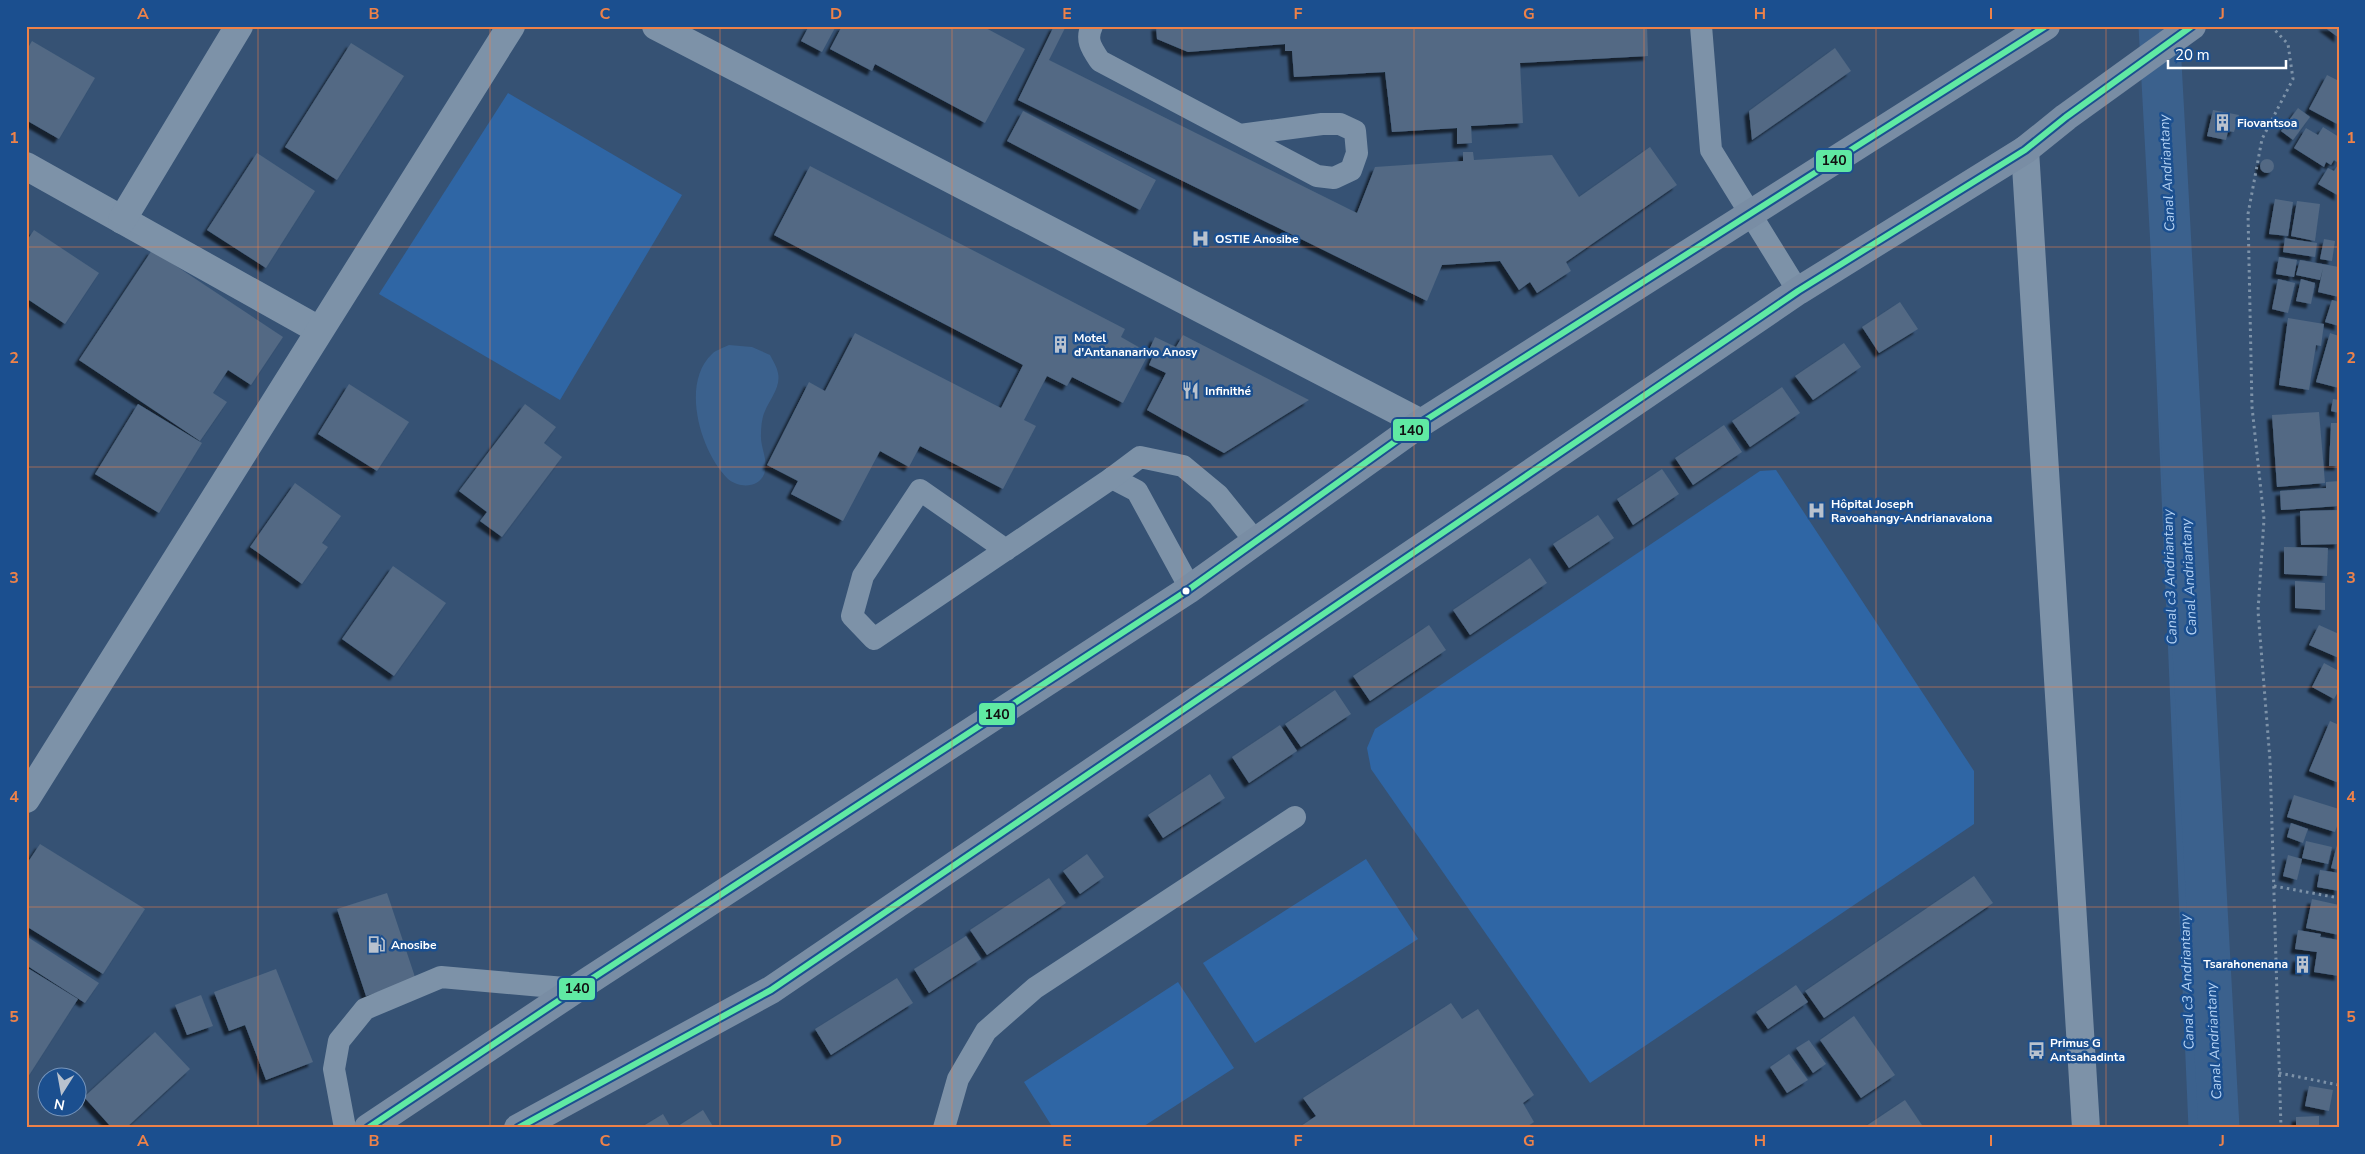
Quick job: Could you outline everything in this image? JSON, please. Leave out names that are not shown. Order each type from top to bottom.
[{"type":"main road","points":[[368,1128],[576,989],[1190,588],[1421,424],[2046,26]]},
{"type":"main road","points":[[518,1128],[771,990],[1798,291],[2025,150],[2066,117],[2106,90],[2192,26]]},
{"type":"street","points":[[122,220],[239,26]]},
{"type":"street","points":[[26,799],[511,26]]},
{"type":"street","points":[[656,26],[1421,424]]},
{"type":"street","points":[[2025,150],[2086,1128]]},
{"type":"street","points":[[26,166],[319,330]]},
{"type":"lane","points":[[1092,26],[1089,32],[1090,46],[1100,61],[1240,135]]},
{"type":"lane","points":[[1701,26],[1711,150],[1798,291]]},
{"type":"lane","points":[[1006,550],[920,490],[863,576],[852,616],[874,639],[1006,550],[1112,478],[1140,457],[1183,466],[1218,495],[1256,542]]},
{"type":"lane","points":[[1112,478],[1137,491],[1190,588]]},
{"type":"lane","points":[[944,1128],[958,1078],[986,1031],[1036,988],[1295,818]]},
{"type":"lane","points":[[345,1128],[334,1069],[339,1041],[365,1009],[441,977],[576,989]]},
{"type":"path","points":[[2271,26],[2288,44],[2294,79],[2262,139],[2248,214],[2252,407],[2264,520],[2258,612],[2270,760],[2281,1128]]},
{"type":"path","points":[[2274,886],[2339,898]]},
{"type":"path","points":[[2280,1073],[2339,1085]]},
{"type":"shaded area","points":[[508,93],[682,195],[560,400],[379,294]]},
{"type":"shaded area","points":[[729,345],[752,347],[770,355],[776,366],[779,378],[777,388],[765,411],[762,422],[761,439],[766,462],[765,471],[759,481],[749,485],[733,482],[718,467],[703,436],[698,418],[697,383],[702,367],[712,354]]},
{"type":"shaded area","points":[[1776,470],[1974,771],[1974,824],[1590,1083],[1371,769],[1367,748],[1375,729],[1760,471]]},
{"type":"shaded area","points":[[1366,859],[1418,939],[1255,1043],[1203,963]]},
{"type":"shaded area","points":[[1178,982],[1234,1068],[1141,1128],[1053,1128],[1024,1082]]},
{"type":"building","points":[[809,26],[836,26],[822,52],[801,41]]},
{"type":"building","points":[[842,26],[982,26],[1025,49],[985,123],[875,64],[872,71],[830,49]]},
{"type":"building","points":[[1054,26],[1066,26],[1049,60],[1357,213],[1375,167],[1463,161],[1463,152],[1473,152],[1474,160],[1552,155],[1579,197],[1650,147],[1677,185],[1566,262],[1571,271],[1537,293],[1530,282],[1519,290],[1500,261],[1442,265],[1427,301],[1018,100]]},
{"type":"building","points":[[1156,26],[1647,26],[1648,56],[1520,63],[1523,123],[1471,126],[1472,143],[1457,144],[1457,128],[1392,132],[1385,72],[1294,77],[1292,51],[1285,51],[1285,44],[1188,52],[1157,39]]},
{"type":"building","points":[[2323,26],[2339,26],[2339,38]]},
{"type":"building","points":[[32,41],[95,78],[59,139],[26,120],[26,51]]},
{"type":"building","points":[[351,43],[404,76],[337,180],[285,147]]},
{"type":"building","points":[[1835,48],[1851,71],[1752,140],[1749,111]]},
{"type":"building","points":[[2327,75],[2339,81],[2339,125],[2309,109]]},
{"type":"building","points":[[2298,108],[2310,117],[2293,140],[2281,131]]},
{"type":"building","name":"Fiovantsoa","points":[[2213,110],[2239,115],[2234,132],[2228,131],[2226,140],[2207,136]]},
{"type":"building","points":[[1023,111],[1156,180],[1140,210],[1007,141]]},
{"type":"building","points":[[2323,127],[2339,137],[2339,159],[2337,162],[2334,160],[2331,165],[2326,162],[2324,167],[2294,148],[2306,128],[2318,135]]},
{"type":"building","points":[[257,153],[315,191],[266,268],[207,230]]},
{"type":"building","points":[[2267,159],[2272,161],[2274,166],[2272,171],[2267,173],[2262,171],[2260,166],[2262,161]]},
{"type":"building","points":[[2339,163],[2339,196],[2318,184],[2328,168],[2334,171]]},
{"type":"building","name":"Motel d'Antananarivo Anosy","points":[[810,166],[1125,329],[1121,337],[1149,353],[1123,403],[1072,377],[1067,386],[1047,376],[1024,420],[1036,426],[1003,489],[920,446],[909,467],[880,451],[843,521],[791,494],[798,481],[767,465],[809,382],[825,391],[855,333],[1001,408],[1023,365],[774,235]]},
{"type":"building","points":[[2275,199],[2293,202],[2288,236],[2269,234]]},
{"type":"building","points":[[2297,201],[2320,204],[2315,241],[2291,236]]},
{"type":"building","points":[[34,230],[99,273],[65,324],[26,298],[26,242]]},
{"type":"building","points":[[2285,238],[2317,243],[2315,257],[2283,252]]},
{"type":"building","points":[[2324,239],[2335,241],[2332,261],[2320,259]]},
{"type":"building","points":[[152,250],[283,337],[251,385],[228,370],[213,393],[227,402],[200,441],[79,360]]},
{"type":"building","points":[[2279,257],[2297,260],[2294,277],[2276,274]]},
{"type":"building","points":[[2300,260],[2339,267],[2339,297],[2318,292],[2323,268],[2320,280],[2296,275]]},
{"type":"building","points":[[2278,279],[2295,283],[2288,313],[2272,309]]},
{"type":"building","points":[[2301,279],[2315,283],[2311,304],[2296,301]]},
{"type":"building","points":[[2332,300],[2339,302],[2339,326],[2325,322]]},
{"type":"building","points":[[1900,302],[1918,329],[1879,353],[1862,327]]},
{"type":"building","points":[[2288,318],[2324,324],[2321,346],[2316,345],[2309,390],[2279,385]]},
{"type":"building","points":[[2330,333],[2339,336],[2339,388],[2316,382]]},
{"type":"building","points":[[1183,335],[1309,400],[1224,453],[1147,410],[1166,373],[1149,365],[1155,351],[1150,348],[1155,337],[1176,347]]},
{"type":"building","points":[[1844,343],[1861,367],[1813,400],[1795,376]]},
{"type":"building","points":[[349,384],[409,422],[377,471],[318,434]]},
{"type":"building","points":[[1782,387],[1800,413],[1750,447],[1732,421]]},
{"type":"building","points":[[2333,399],[2339,400],[2339,413],[2331,411]]},
{"type":"building","points":[[138,404],[202,443],[159,513],[95,474]]},
{"type":"building","points":[[525,404],[556,427],[544,443],[562,457],[502,537],[480,521],[487,512],[459,491]]},
{"type":"building","points":[[2319,412],[2325,483],[2277,487],[2272,415]]},
{"type":"building","points":[[2331,423],[2339,423],[2339,466],[2329,466]]},
{"type":"building","points":[[1724,425],[1742,452],[1693,485],[1675,458]]},
{"type":"building","points":[[1662,469],[1679,494],[1633,525],[1617,499]]},
{"type":"building","points":[[2339,481],[2339,506],[2281,510],[2280,491],[2326,488],[2326,482]]},
{"type":"building","points":[[295,483],[341,516],[322,543],[328,547],[302,584],[250,547]]},
{"type":"building","points":[[2339,510],[2339,544],[2301,545],[2300,511]]},
{"type":"building","points":[[1598,515],[1614,538],[1569,568],[1553,544]]},
{"type":"building","points":[[2284,547],[2328,548],[2327,576],[2284,574]]},
{"type":"building","points":[[1530,558],[1547,583],[1470,635],[1453,610]]},
{"type":"building","points":[[393,566],[446,603],[394,676],[342,639]]},
{"type":"building","points":[[2295,581],[2325,583],[2325,610],[2295,608]]},
{"type":"building","points":[[1429,625],[1446,650],[1370,701],[1353,676]]},
{"type":"building","points":[[2319,625],[2339,634],[2339,658],[2309,645]]},
{"type":"building","points":[[2324,663],[2339,671],[2339,690],[2334,699],[2312,687]]},
{"type":"building","points":[[1335,690],[1351,714],[1301,747],[1285,724]]},
{"type":"building","points":[[2330,721],[2339,725],[2339,783],[2309,771]]},
{"type":"building","points":[[1280,725],[1297,751],[1249,783],[1232,757]]},
{"type":"building","points":[[1210,774],[1225,798],[1163,838],[1148,815]]},
{"type":"building","points":[[2294,795],[2339,809],[2339,821],[2335,832],[2287,817]]},
{"type":"building","points":[[2291,823],[2308,829],[2303,843],[2287,837]]},
{"type":"building","points":[[2306,841],[2332,847],[2328,864],[2302,858]]},
{"type":"building","points":[[40,844],[145,909],[103,974],[26,926],[26,865]]},
{"type":"building","points":[[2337,845],[2339,845],[2339,870],[2331,868]]},
{"type":"building","points":[[1087,854],[1104,877],[1080,894],[1063,871]]},
{"type":"building","points":[[2288,855],[2302,859],[2297,880],[2283,876]]},
{"type":"building","points":[[2320,870],[2339,873],[2339,891],[2317,887]]},
{"type":"building","points":[[1974,876],[1993,903],[1824,1018],[1805,991]]},
{"type":"building","points":[[1049,878],[1066,903],[987,955],[970,930]]},
{"type":"building","name":"Anosibe","points":[[387,893],[416,980],[366,996],[337,909]]},
{"type":"building","points":[[2312,899],[2339,905],[2339,935],[2306,928]]},
{"type":"building","points":[[2298,930],[2321,934],[2320,937],[2339,940],[2339,976],[2314,972],[2317,952],[2295,949]]},
{"type":"building","points":[[26,936],[99,983],[85,1003],[26,965]]},
{"type":"building","points":[[966,936],[981,959],[929,993],[914,969]]},
{"type":"building","name":"Tsarahonenana","points":[[2297,957],[2308,958],[2306,971],[2295,970]]},
{"type":"building","points":[[26,967],[78,999],[26,1080]]},
{"type":"building","points":[[276,969],[313,1062],[266,1080],[245,1025],[229,1031],[214,992]]},
{"type":"building","points":[[897,978],[913,1003],[831,1055],[815,1029]]},
{"type":"building","points":[[1796,985],[1808,1002],[1768,1029],[1756,1012]]},
{"type":"building","points":[[201,995],[213,1026],[187,1035],[175,1005]]},
{"type":"building","points":[[1451,1003],[1462,1019],[1478,1009],[1534,1095],[1523,1103],[1534,1122],[1525,1128],[1302,1128],[1301,1126],[1316,1116],[1303,1098]]},
{"type":"building","points":[[1854,1016],[1895,1075],[1861,1098],[1820,1040]]},
{"type":"building","points":[[155,1032],[190,1069],[126,1128],[112,1128],[88,1101],[88,1093]]},
{"type":"building","points":[[1809,1040],[1826,1064],[1813,1073],[1796,1048]]},
{"type":"building","points":[[1789,1054],[1808,1080],[1787,1093],[1770,1067]]},
{"type":"building","points":[[2309,1086],[2333,1090],[2329,1111],[2305,1106]]},
{"type":"building","points":[[1905,1100],[1924,1128],[1863,1128]]},
{"type":"building","points":[[703,1110],[714,1128],[675,1128]]},
{"type":"building","points":[[663,1114],[671,1128],[640,1128]]},
{"type":"building","points":[[2319,1116],[2319,1128],[2296,1128],[2296,1117]]},
{"type":"waterway","name":"Canal c3 Andriantany","points":[[2147,26],[2194,1128]]},
{"type":"waterway","name":"Canal Andriantany","points":[[2159,26],[2219,1128]]},
{"type":"transit line","name":"140","points":[[368,1128],[576,989],[1188,590],[1421,423],[2046,26]]},
{"type":"transit line","name":"140","points":[[518,1128],[771,990],[1798,291],[2025,150],[2066,117],[2192,26]]},
{"type":"place","name":"Fiovantsoa","points":[[2223,123]]},
{"type":"place","name":"OSTIE Anosibe","points":[[1201,239]]},
{"type":"place","name":"Motel d'Antananarivo Anosy","points":[[1060,345]]},
{"type":"place","name":"Infinithé","points":[[1191,391]]},
{"type":"place","name":"Hôpital Joseph Ravoahangy-Andrianavalona","points":[[1817,511]]},
{"type":"place","name":"Anosibe","points":[[377,945]]},
{"type":"place","name":"Tsarahonenana","points":[[2302,964]]},
{"type":"place","name":"Primus G Antsahadinta","points":[[2036,1050]]}]
